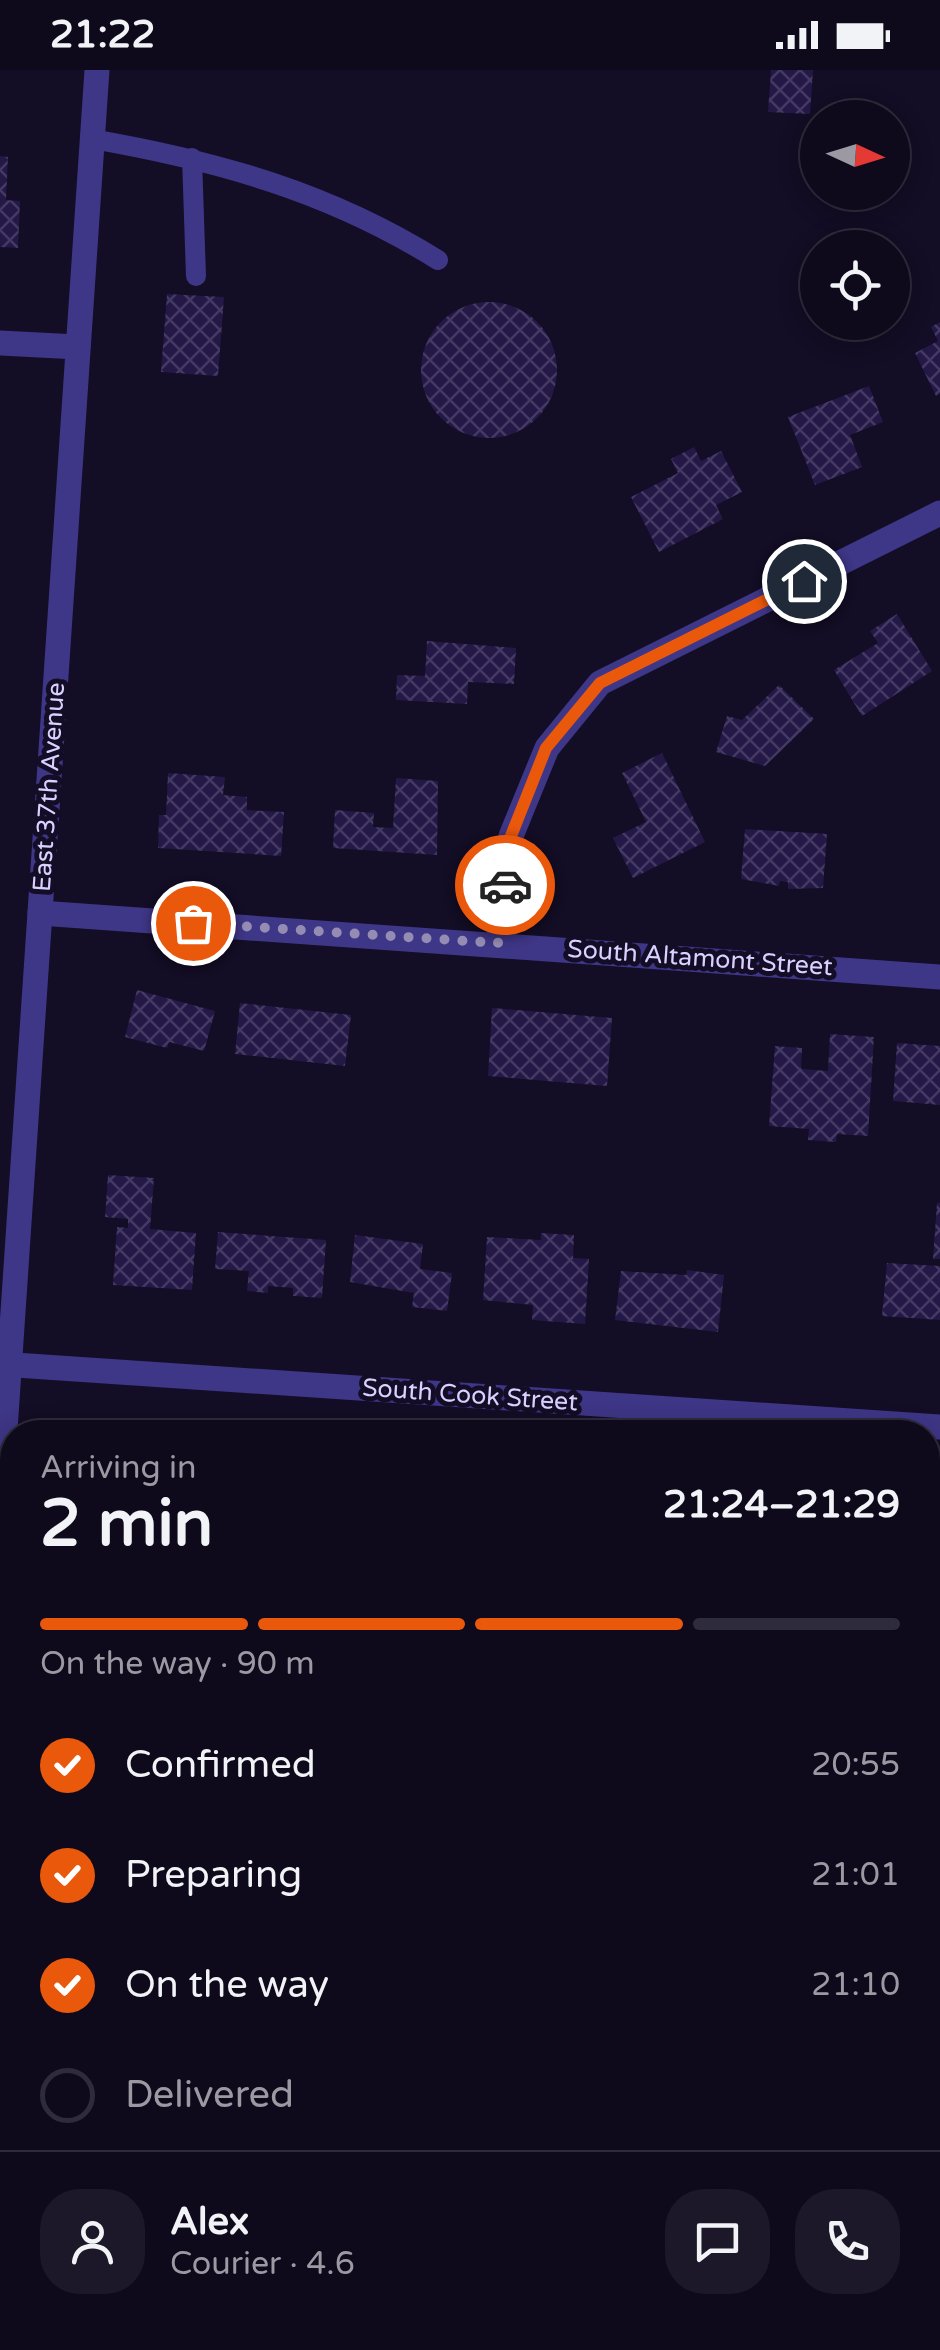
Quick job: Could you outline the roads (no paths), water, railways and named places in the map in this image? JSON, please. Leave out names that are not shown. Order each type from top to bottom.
[{"type":"street","name":"East 37th Avenue","points":[[3,1420],[97,70]]},
{"type":"street","points":[[0,342],[78,347]]},
{"type":"street","points":[[498,943],[511,836],[546,748],[600,683],[940,513]]},
{"type":"street","name":"South Altamont Street","points":[[40,913],[940,976]]},
{"type":"street","name":"South Cook Street","points":[[5,1364],[850,1420]]},
{"type":"lane","points":[[92,139],[192,158],[307,191],[392,232],[438,260]]},
{"type":"lane","points":[[192,158],[196,276]]}]
